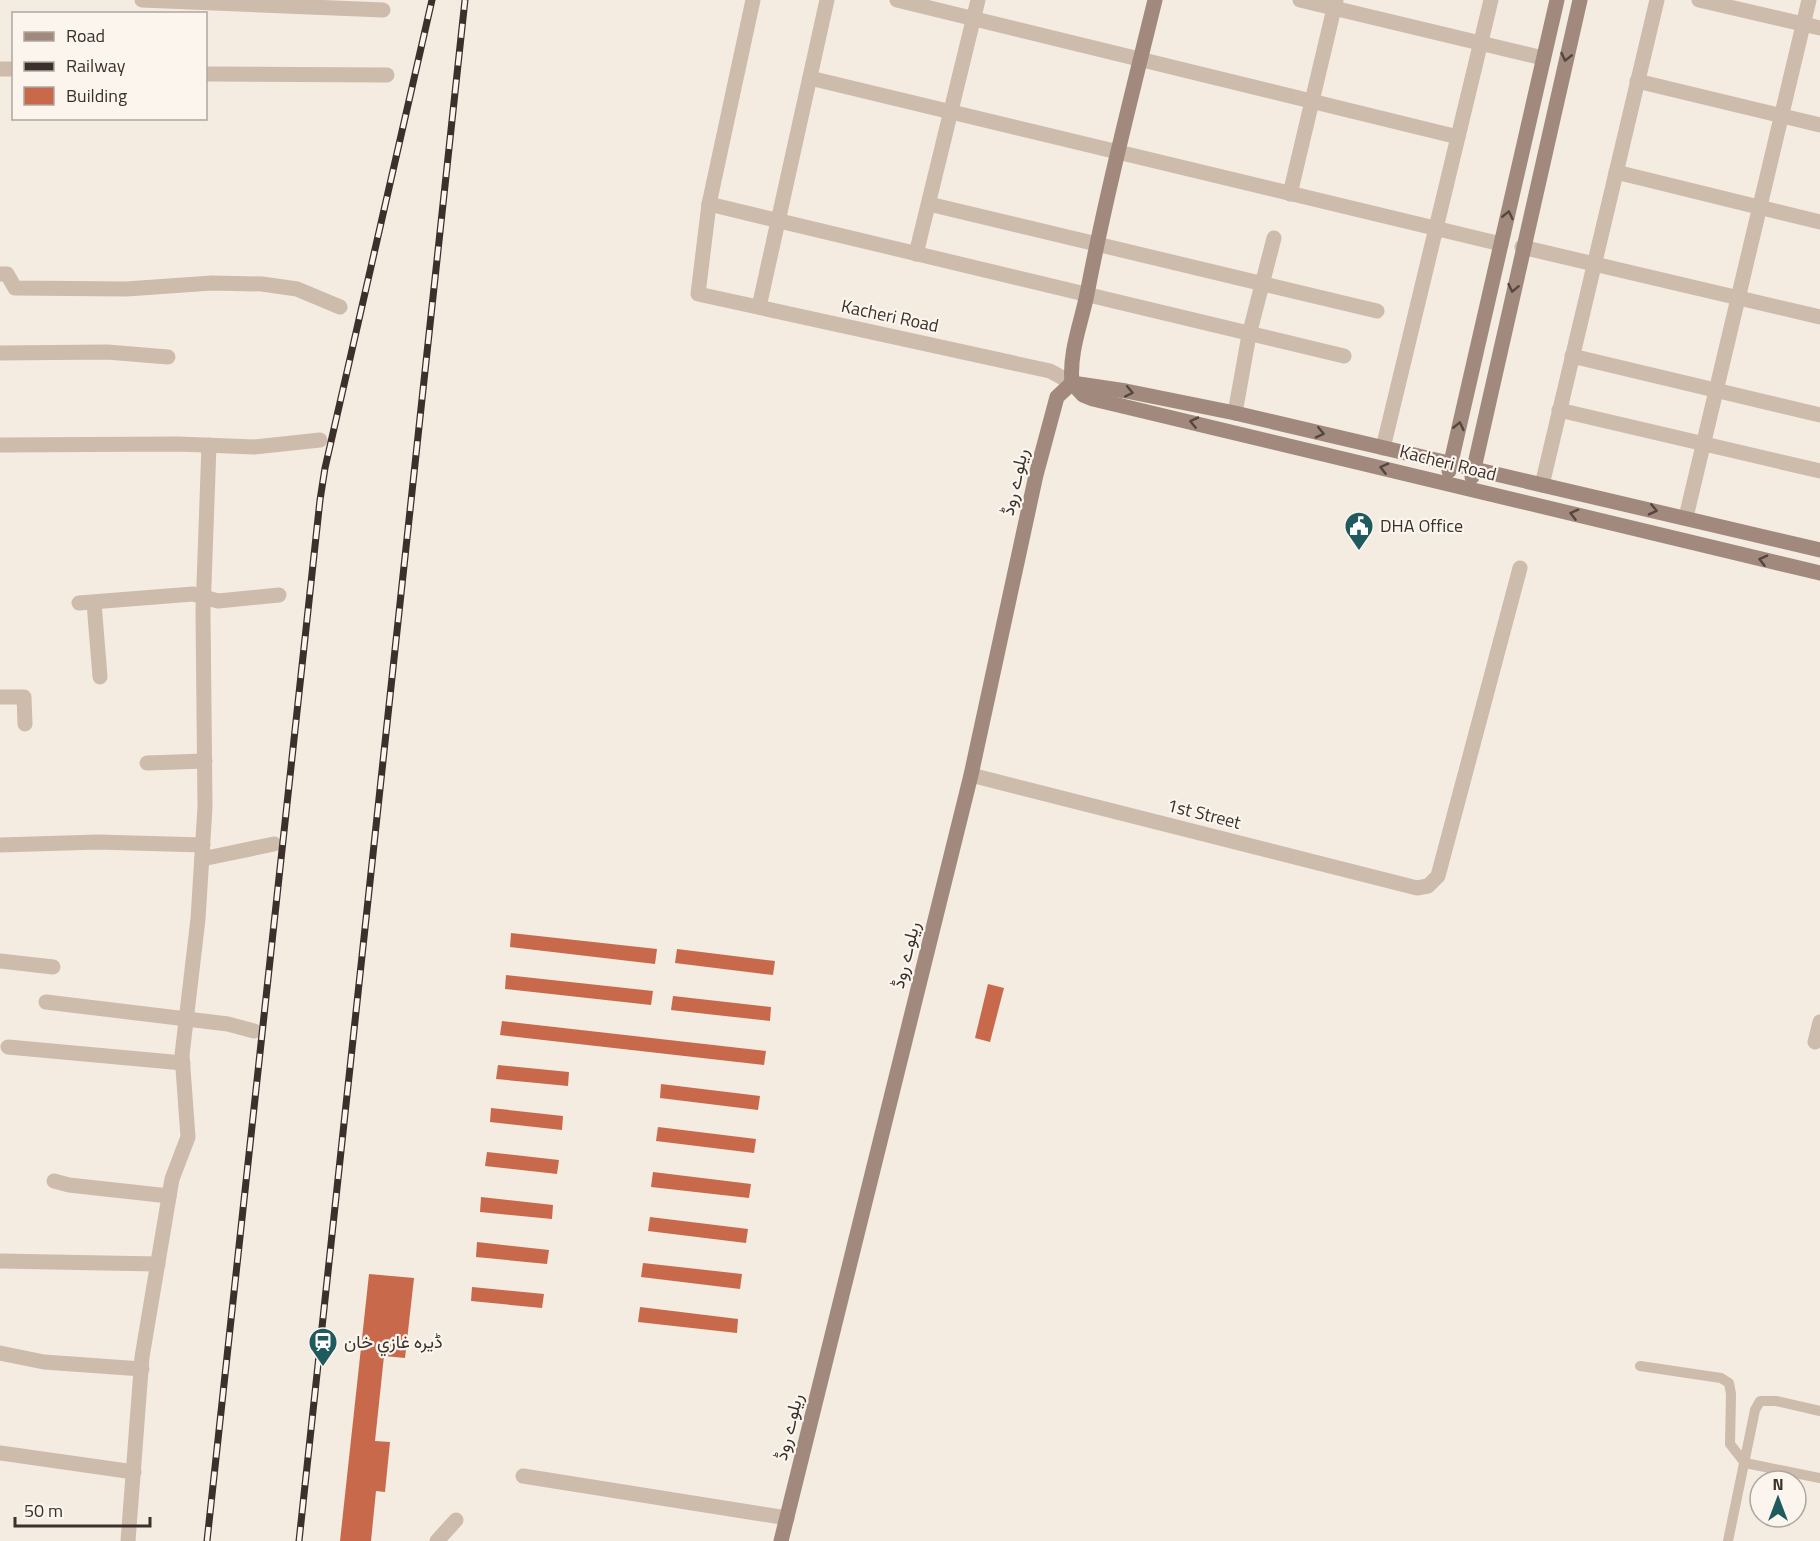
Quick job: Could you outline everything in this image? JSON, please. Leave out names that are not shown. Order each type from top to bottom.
[{"type":"main road","points":[[1072,383],[1070,364],[1087,294],[1095,244],[1155,0]]},
{"type":"main road","points":[[1446,483],[1557,0]]},
{"type":"main road","points":[[1469,488],[1580,0]]},
{"type":"main road","name":"Kacheri Road","points":[[1072,383],[1126,391],[1235,413],[1820,550]]},
{"type":"main road","name":"Kacheri Road","points":[[1072,383],[1083,395],[1093,399],[1820,573]]},
{"type":"main road","name":"ریلوے روڈ","points":[[781,1541],[971,775],[1049,422],[1057,397],[1072,383]]},
{"type":"street","points":[[141,0],[193,7],[383,10]]},
{"type":"street","points":[[753,0],[709,204],[1344,356]]},
{"type":"street","points":[[759,308],[827,0]]},
{"type":"street","points":[[897,0],[1458,137]]},
{"type":"street","points":[[916,254],[978,0]]},
{"type":"street","points":[[1299,0],[1335,4],[1543,58]]},
{"type":"street","points":[[1383,448],[1491,0]]},
{"type":"street","points":[[1542,485],[1657,0]]},
{"type":"street","points":[[1699,0],[1820,28]]},
{"type":"street","points":[[1686,517],[1701,443],[1809,0]]},
{"type":"street","points":[[1290,194],[1335,4]]},
{"type":"street","points":[[207,74],[387,75]]},
{"type":"street","points":[[810,78],[1501,244]]},
{"type":"street","points":[[1637,81],[1820,125]]},
{"type":"street","points":[[1616,172],[1820,222]]},
{"type":"street","name":"Kacheri Road","points":[[709,204],[698,294],[1050,371],[1072,383]]},
{"type":"street","points":[[929,204],[1377,311]]},
{"type":"street","points":[[1235,413],[1250,335],[1274,238]]},
{"type":"street","points":[[1522,248],[1820,317]]},
{"type":"street","points":[[0,274],[7,274],[15,288],[126,289],[212,283],[262,284],[297,289],[340,307]]},
{"type":"street","points":[[0,353],[97,352],[168,357]]},
{"type":"street","points":[[1572,356],[1820,415]]},
{"type":"street","points":[[1559,410],[1820,471]]},
{"type":"street","points":[[0,445],[254,447],[320,440]]},
{"type":"street","points":[[129,1541],[142,1369],[172,1179],[188,1137],[183,1063],[202,852],[205,761],[204,595],[209,445]]},
{"type":"street","name":"1st Street","points":[[971,775],[1417,888],[1428,886],[1438,876],[1520,568]]},
{"type":"street","points":[[100,678],[86,603],[204,595],[218,601],[279,595]]},
{"type":"street","points":[[0,697],[24,697],[26,724]]},
{"type":"street","points":[[147,763],[205,761]]},
{"type":"street","points":[[0,845],[98,842],[202,852],[274,844]]},
{"type":"street","points":[[0,961],[53,968]]},
{"type":"street","points":[[46,1002],[254,1031]]},
{"type":"street","points":[[1815,1042],[1820,1024]]},
{"type":"street","points":[[8,1047],[183,1063]]},
{"type":"street","points":[[54,1181],[69,1185],[169,1196]]},
{"type":"street","points":[[0,1261],[158,1264]]},
{"type":"street","points":[[0,1353],[44,1362],[142,1369]]},
{"type":"street","points":[[0,1453],[134,1472]]},
{"type":"street","points":[[524,1476],[787,1518]]},
{"type":"street","points":[[437,1541],[456,1520]]},
{"type":"lane","points":[[1640,1366],[1721,1378],[1729,1383],[1731,1394],[1730,1444],[1745,1463],[1820,1478]]},
{"type":"lane","points":[[1728,1541],[1755,1410],[1760,1401],[1820,1411]]},
{"type":"building","points":[[511,933],[657,949],[655,964],[510,947]]},
{"type":"building","points":[[677,949],[775,961],[773,975],[675,963]]},
{"type":"building","points":[[506,975],[653,991],[651,1005],[505,989]]},
{"type":"building","points":[[988,984],[1004,988],[990,1042],[975,1038]]},
{"type":"building","points":[[673,996],[771,1007],[770,1021],[671,1010]]},
{"type":"building","points":[[502,1021],[766,1051],[764,1065],[500,1035]]},
{"type":"building","points":[[498,1065],[569,1072],[568,1086],[496,1079]]},
{"type":"building","points":[[661,1084],[760,1096],[758,1110],[660,1098]]},
{"type":"building","points":[[491,1108],[563,1116],[562,1130],[490,1122]]},
{"type":"building","points":[[658,1127],[756,1139],[754,1153],[656,1141]]},
{"type":"building","points":[[487,1152],[559,1160],[557,1174],[485,1166]]},
{"type":"building","points":[[653,1172],[751,1184],[749,1198],[651,1187]]},
{"type":"building","points":[[481,1197],[553,1205],[552,1219],[480,1212]]},
{"type":"building","points":[[650,1217],[748,1229],[746,1243],[648,1231]]},
{"type":"building","points":[[477,1242],[549,1250],[547,1264],[476,1257]]},
{"type":"building","points":[[643,1263],[742,1274],[740,1289],[641,1277]]},
{"type":"building","points":[[369,1274],[414,1278],[405,1358],[384,1356],[375,1441],[390,1442],[385,1492],[376,1491],[371,1541],[340,1541]]},
{"type":"building","points":[[472,1287],[544,1294],[542,1308],[471,1301]]},
{"type":"building","points":[[640,1307],[738,1319],[737,1333],[638,1322]]},
{"type":"railway","points":[[207,1541],[320,500],[325,468],[432,0]]},
{"type":"railway","points":[[299,1541],[465,0]]},
{"type":"place","name":"DHA Office","points":[[1359,552]]},
{"type":"place","name":"ڈيره غازي خان","points":[[323,1368]]}]
